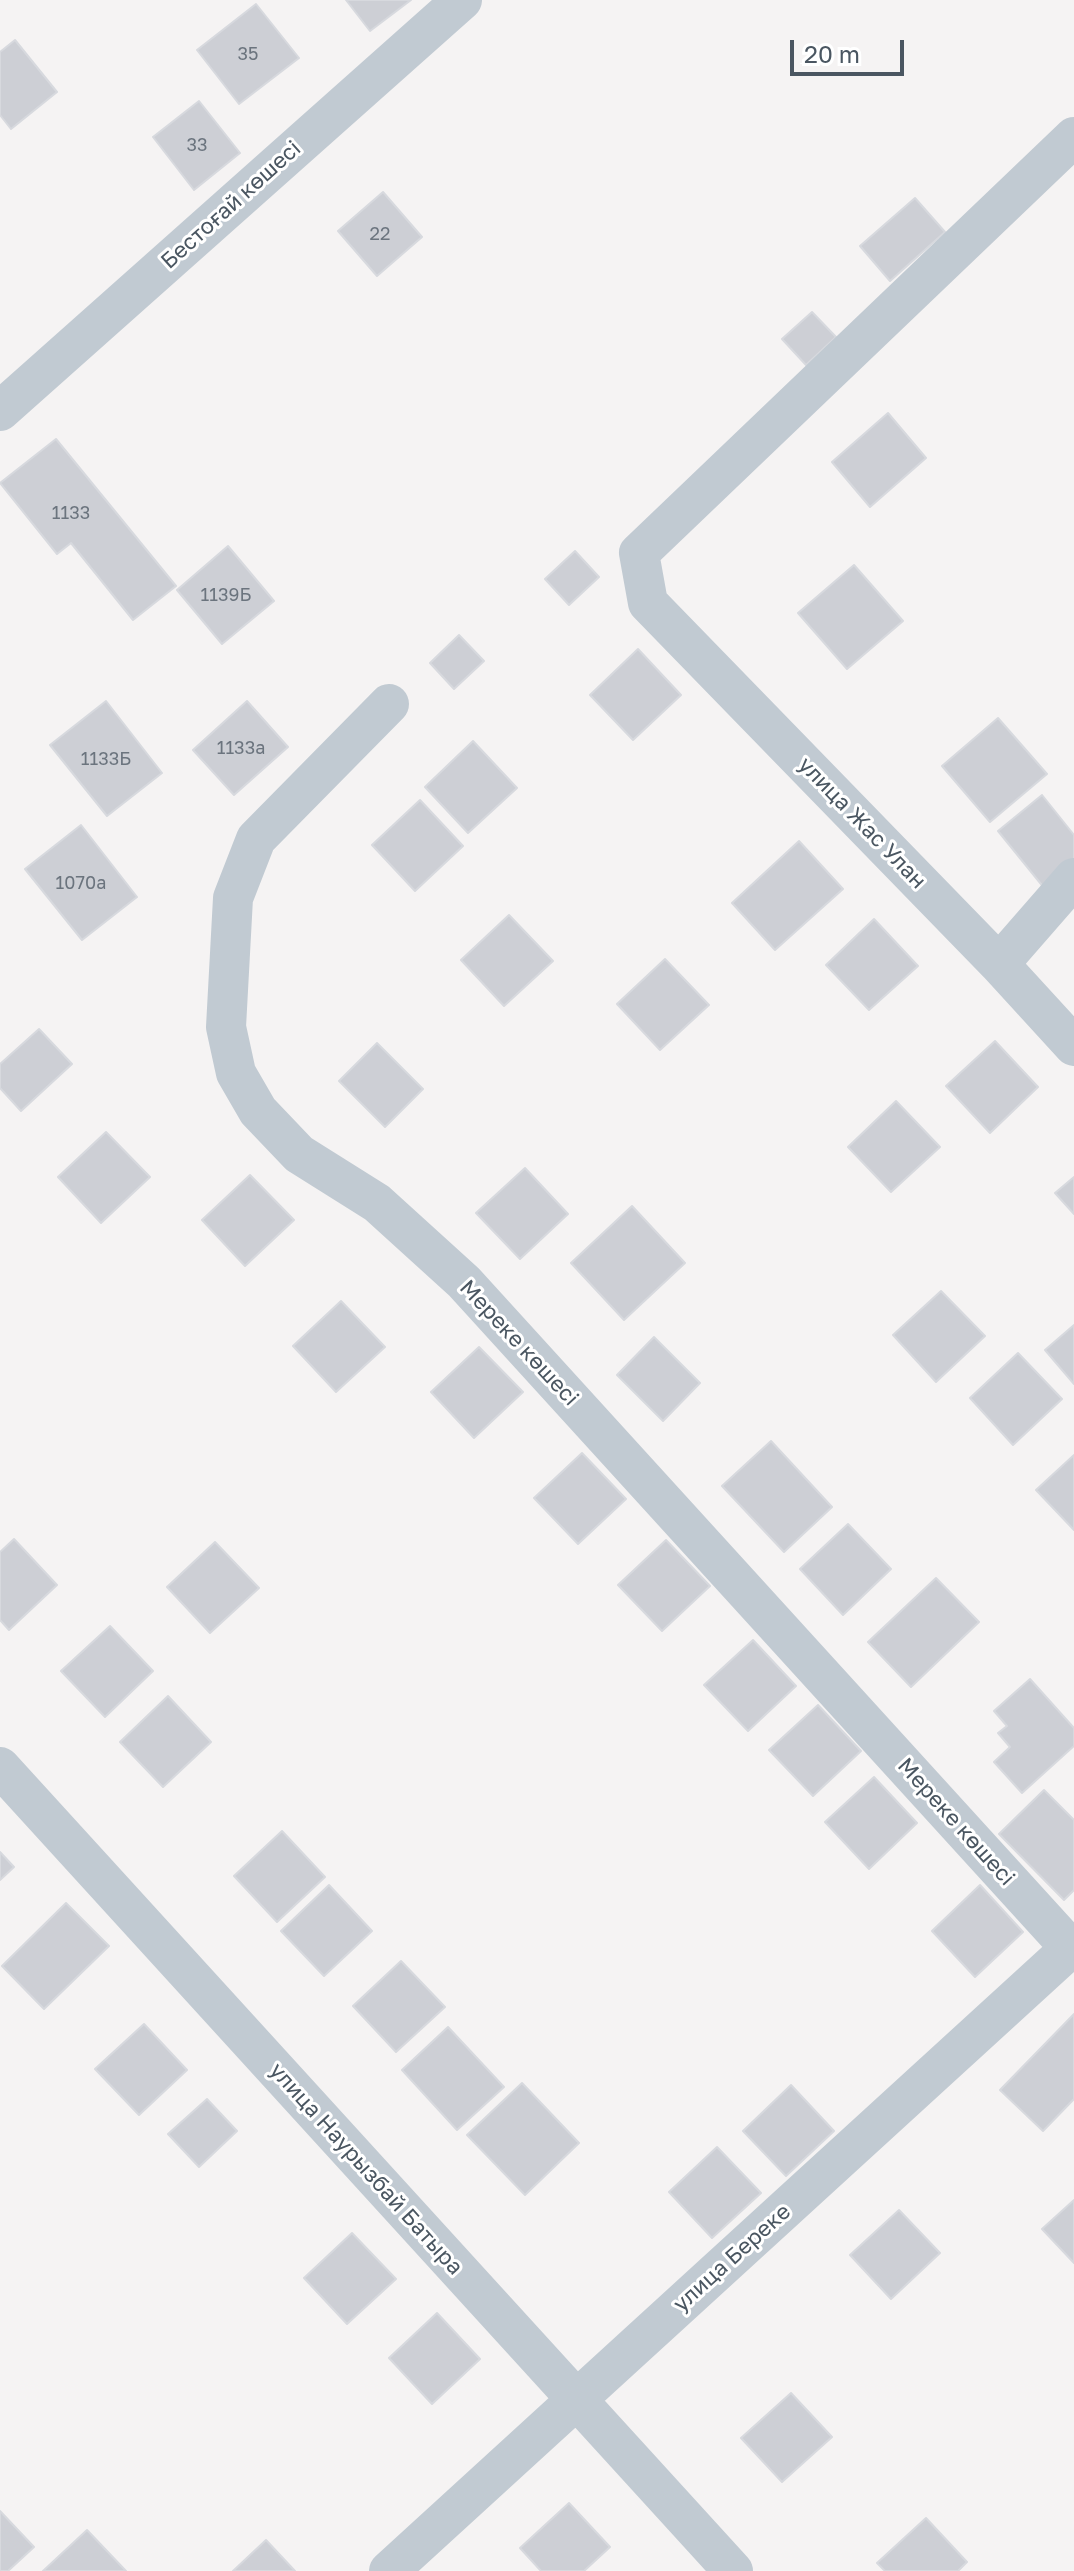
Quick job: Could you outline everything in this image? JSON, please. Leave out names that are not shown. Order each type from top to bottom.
[{"type":"street","name":"Бестоғай көшесі","points":[[0,411],[462,0]]},
{"type":"street","name":"улица Жас Улан","points":[[1074,137],[639,553],[648,603],[999,964],[1074,1046]]},
{"type":"street","name":"Мереке көшесі","points":[[389,704],[256,839],[233,898],[226,1027],[236,1073],[258,1111],[299,1154],[377,1203],[464,1282],[1073,1948]]},
{"type":"street","points":[[999,964],[1074,878]]},
{"type":"street","name":"улица Наурызбай Батыра","points":[[0,1767],[733,2571]]},
{"type":"street","name":"улица Береке","points":[[389,2571],[1073,1948]]},
{"type":"building","points":[[346,0],[411,0],[370,31]]},
{"type":"building","points":[[256,4],[299,58],[239,104],[197,50]]},
{"type":"building","points":[[15,40],[57,92],[11,129],[0,115],[0,52]]},
{"type":"building","points":[[199,101],[240,153],[194,190],[153,137]]},
{"type":"building","points":[[383,192],[422,237],[377,276],[338,231]]},
{"type":"building","points":[[915,198],[945,232],[890,281],[860,246]]},
{"type":"building","points":[[812,312],[836,337],[806,365],[782,339]]},
{"type":"building","points":[[888,413],[926,458],[870,507],[832,462]]},
{"type":"building","points":[[56,439],[176,586],[133,620],[71,543],[57,554],[0,483]]},
{"type":"building","points":[[228,546],[274,601],[222,644],[177,590]]},
{"type":"building","points":[[575,551],[599,577],[569,605],[545,579]]},
{"type":"building","points":[[854,565],[903,621],[847,669],[798,613]]},
{"type":"building","points":[[459,635],[484,661],[454,689],[430,663]]},
{"type":"building","points":[[638,649],[681,695],[633,740],[590,695]]},
{"type":"building","points":[[106,701],[162,773],[107,816],[50,745]]},
{"type":"building","points":[[247,701],[288,747],[234,795],[193,750]]},
{"type":"building","points":[[998,718],[1047,774],[990,822],[942,766]]},
{"type":"building","points":[[473,741],[517,788],[468,833],[425,787]]},
{"type":"building","points":[[1042,795],[1074,835],[1074,865],[1045,889],[998,831]]},
{"type":"building","points":[[420,800],[463,846],[415,891],[372,845]]},
{"type":"building","points":[[81,825],[137,897],[82,940],[25,869]]},
{"type":"building","points":[[799,841],[843,889],[775,950],[732,903]]},
{"type":"building","points":[[509,915],[553,961],[504,1006],[461,960]]},
{"type":"building","points":[[874,919],[918,966],[869,1010],[826,965]]},
{"type":"building","points":[[665,959],[709,1005],[660,1050],[617,1004]]},
{"type":"building","points":[[39,1029],[72,1064],[21,1111],[0,1088],[0,1064]]},
{"type":"building","points":[[995,1041],[1038,1087],[990,1133],[946,1086]]},
{"type":"building","points":[[377,1043],[423,1089],[385,1127],[339,1081]]},
{"type":"building","points":[[896,1101],[940,1147],[891,1192],[848,1147]]},
{"type":"building","points":[[106,1132],[150,1177],[101,1223],[58,1177]]},
{"type":"building","points":[[525,1168],[568,1214],[520,1259],[476,1213]]},
{"type":"building","points":[[250,1175],[294,1220],[245,1266],[202,1220]]},
{"type":"building","points":[[1074,1177],[1074,1214],[1055,1193]]},
{"type":"building","points":[[632,1206],[685,1263],[624,1320],[571,1263]]},
{"type":"building","points":[[941,1291],[985,1336],[936,1382],[893,1335]]},
{"type":"building","points":[[341,1301],[385,1347],[336,1392],[293,1346]]},
{"type":"building","points":[[1074,1325],[1074,1384],[1045,1350]]},
{"type":"building","points":[[654,1337],[700,1383],[663,1421],[617,1375]]},
{"type":"building","points":[[479,1347],[523,1392],[474,1438],[431,1392]]},
{"type":"building","points":[[1018,1353],[1062,1399],[1013,1445],[970,1398]]},
{"type":"building","points":[[771,1441],[832,1507],[784,1552],[722,1486]]},
{"type":"building","points":[[582,1453],[626,1499],[578,1544],[534,1498]]},
{"type":"building","points":[[1074,1455],[1074,1530],[1036,1490]]},
{"type":"building","points":[[848,1524],[891,1569],[843,1615],[800,1569]]},
{"type":"building","points":[[14,1539],[57,1585],[9,1630],[0,1620],[0,1552]]},
{"type":"building","points":[[666,1540],[710,1586],[662,1631],[618,1585]]},
{"type":"building","points":[[215,1542],[259,1588],[210,1633],[167,1587]]},
{"type":"building","points":[[936,1578],[979,1622],[911,1687],[868,1642]]},
{"type":"building","points":[[110,1626],[153,1671],[105,1717],[61,1671]]},
{"type":"building","points":[[753,1640],[796,1686],[748,1731],[704,1685]]},
{"type":"building","points":[[1030,1679],[1074,1728],[1074,1746],[1022,1793],[994,1762],[1010,1747],[998,1733],[1007,1726],[994,1711]]},
{"type":"building","points":[[168,1696],[211,1742],[163,1787],[120,1742]]},
{"type":"building","points":[[818,1705],[861,1751],[813,1796],[769,1750]]},
{"type":"building","points":[[874,1777],[917,1823],[869,1869],[825,1822]]},
{"type":"building","points":[[1044,1790],[1074,1820],[1074,1890],[1064,1900],[999,1834]]},
{"type":"building","points":[[282,1831],[325,1877],[277,1922],[234,1876]]},
{"type":"building","points":[[0,1852],[14,1867],[0,1880]]},
{"type":"building","points":[[329,1885],[372,1931],[324,1976],[281,1931]]},
{"type":"building","points":[[980,1885],[1023,1932],[975,1977],[932,1931]]},
{"type":"building","points":[[66,1903],[109,1946],[44,2009],[2,1966]]},
{"type":"building","points":[[401,1961],[445,2007],[396,2052],[353,2006]]},
{"type":"building","points":[[1074,2014],[1074,2099],[1043,2131],[1000,2090]]},
{"type":"building","points":[[144,2024],[187,2070],[139,2115],[95,2069]]},
{"type":"building","points":[[448,2027],[504,2087],[457,2130],[402,2070]]},
{"type":"building","points":[[522,2083],[579,2143],[525,2195],[467,2135]]},
{"type":"building","points":[[791,2085],[834,2131],[786,2176],[743,2131]]},
{"type":"building","points":[[207,2099],[237,2131],[199,2167],[168,2134]]},
{"type":"building","points":[[717,2147],[761,2193],[712,2238],[669,2192]]},
{"type":"building","points":[[1074,2200],[1074,2263],[1042,2229]]},
{"type":"building","points":[[899,2210],[940,2253],[891,2299],[850,2255]]},
{"type":"building","points":[[352,2233],[396,2279],[347,2324],[304,2278]]},
{"type":"building","points":[[437,2313],[480,2359],[432,2404],[389,2358]]},
{"type":"building","points":[[791,2393],[832,2437],[782,2482],[741,2438]]},
{"type":"building","points":[[569,2503],[610,2547],[584,2571],[541,2571],[520,2548]]},
{"type":"building","points":[[0,2511],[34,2547],[8,2571],[0,2571]]},
{"type":"building","points":[[926,2518],[967,2562],[958,2571],[885,2571],[877,2563]]},
{"type":"building","points":[[87,2530],[126,2571],[43,2571]]},
{"type":"building","points":[[266,2540],[295,2571],[233,2571]]}]
